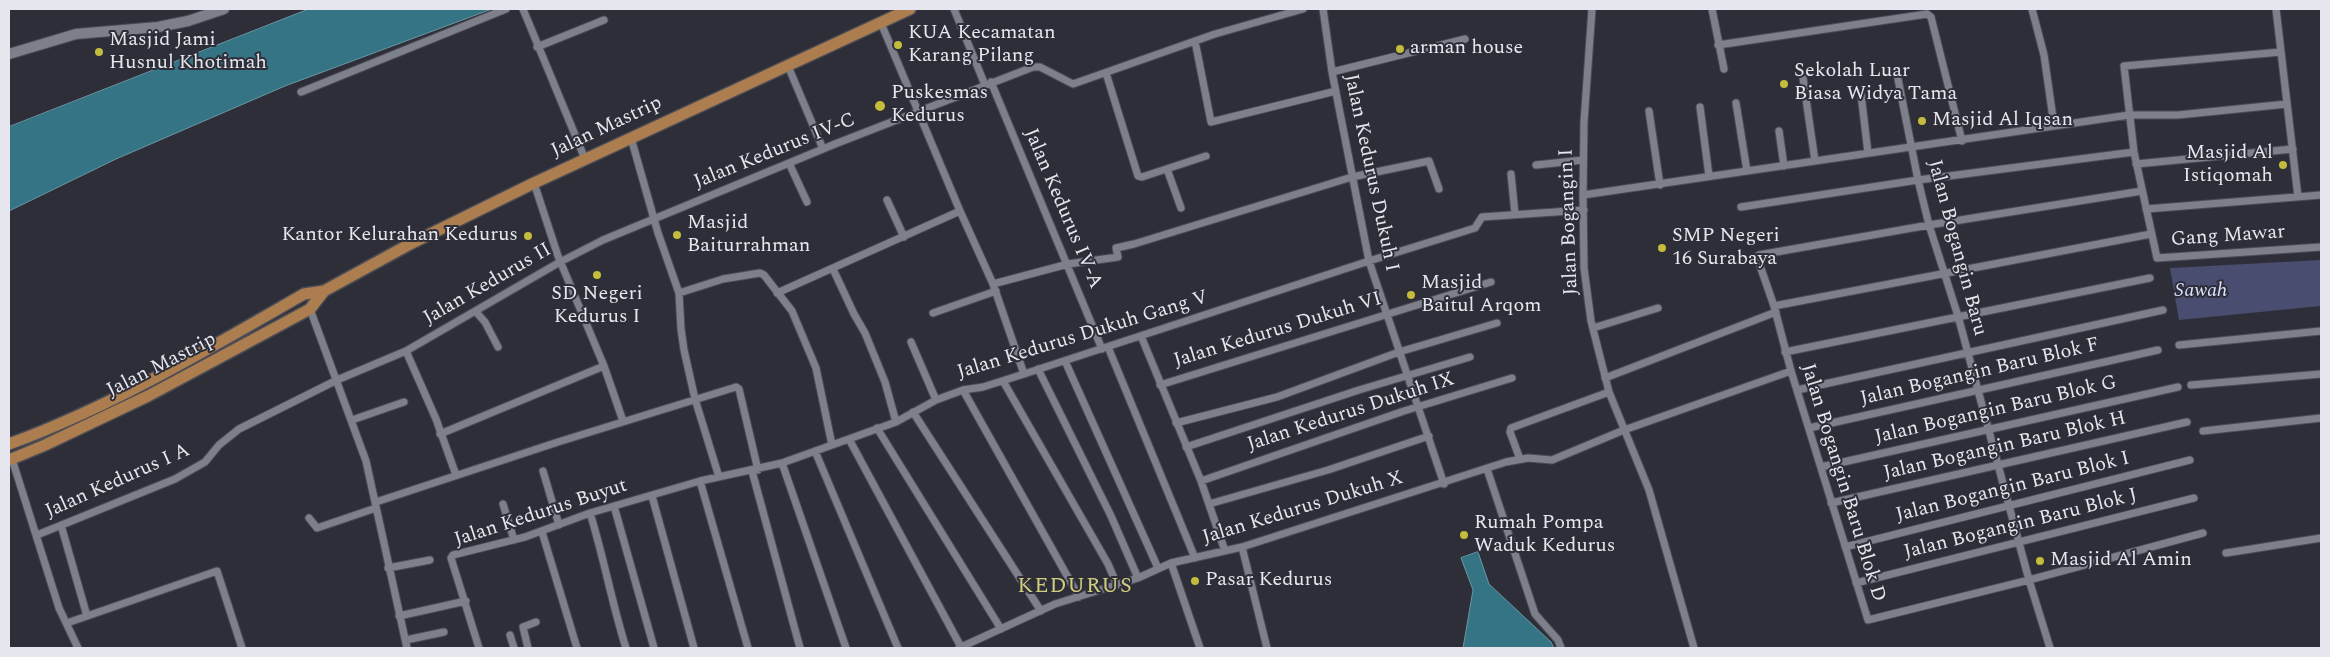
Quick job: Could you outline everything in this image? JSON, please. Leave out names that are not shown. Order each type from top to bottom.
[{"type":"main road","points":[[9,54],[76,34],[158,27],[188,21],[224,9]]},
{"type":"main road","name":"Jalan Mastrip","points":[[9,444],[38,434],[140,387],[304,294],[324,291],[410,244],[534,183],[910,9]]},
{"type":"main road","name":"Jalan Mastrip","points":[[10,459],[148,396],[310,309],[324,291]]},
{"type":"street","points":[[301,92],[506,9]]},
{"type":"street","points":[[522,9],[585,159]]},
{"type":"street","name":"Jalan Kedurus IV-A","points":[[954,9],[1105,348],[1195,558]]},
{"type":"street","name":"Jalan Kedurus IV-C","points":[[655,219],[823,149],[1033,67],[1040,67],[1073,84],[1195,41],[1303,9]]},
{"type":"street","name":"Jalan Kedurus Dukuh I","points":[[1323,9],[1332,72],[1368,261],[1444,484]]},
{"type":"street","name":"Jalan Bogangin I","points":[[1592,9],[1584,122],[1583,195],[1584,268],[1593,328],[1609,392],[1649,490],[1694,648]]},
{"type":"street","points":[[1712,9],[1724,69]]},
{"type":"street","points":[[2032,9],[2044,54],[2054,125]]},
{"type":"street","points":[[2276,9],[2298,197]]},
{"type":"street","points":[[1718,45],[1928,11],[1962,141]]},
{"type":"street","points":[[537,47],[604,20]]},
{"type":"street","points":[[881,22],[960,212],[995,287],[1024,374]]},
{"type":"street","points":[[1332,72],[1465,38]]},
{"type":"street","points":[[1195,41],[1211,122],[1336,91]]},
{"type":"street","name":"Gang Mawar","points":[[2281,52],[2125,65],[2129,115],[2136,164],[2156,256],[2160,258],[2233,251],[2321,247]]},
{"type":"street","points":[[788,66],[823,149]]},
{"type":"street","points":[[1106,73],[1136,172],[1142,177],[1206,156]]},
{"type":"street","points":[[1896,74],[1912,147],[2129,115],[2178,115],[2287,104]]},
{"type":"street","points":[[1803,78],[1814,161]]},
{"type":"street","points":[[1861,94],[1868,152]]},
{"type":"street","points":[[1736,103],[1747,171]]},
{"type":"street","points":[[1700,107],[1709,176]]},
{"type":"street","points":[[1650,111],[1660,185]]},
{"type":"street","points":[[1779,131],[1784,166]]},
{"type":"street","points":[[631,138],[679,293],[680,329],[695,399],[719,477]]},
{"type":"street","name":"Jalan Bogangin Baru","points":[[1583,195],[1912,147],[1929,224],[1958,316],[2029,580],[2050,648]]},
{"type":"street","points":[[2136,164],[2293,149]]},
{"type":"street","points":[[1741,207],[1918,180],[2134,152]]},
{"type":"street","points":[[1536,165],[1583,160]]},
{"type":"street","points":[[933,313],[995,287],[1068,264],[1118,257],[1116,248],[1352,177],[1429,161],[1439,189]]},
{"type":"street","points":[[789,163],[807,202]]},
{"type":"street","points":[[1167,169],[1181,208]]},
{"type":"street","points":[[1510,174],[1515,214],[1584,210]]},
{"type":"street","points":[[534,183],[560,262],[604,366],[623,421]]},
{"type":"street","points":[[1929,224],[2142,191]]},
{"type":"street","points":[[2146,210],[2321,195]]},
{"type":"street","points":[[887,200],[904,237]]},
{"type":"street","points":[[777,293],[960,212]]},
{"type":"street","name":"Jalan Kedurus Dukuh Gang V","points":[[700,481],[782,463],[896,422],[936,400],[963,390],[1003,381],[1368,261],[1475,228],[1479,218],[1482,217],[1515,214]]},
{"type":"street","name":"Jalan Kedurus II","points":[[337,380],[406,351],[560,262],[603,240],[655,219]]},
{"type":"street","name":"Jalan Bogangin Baru Blok D","points":[[1929,224],[1759,255],[1757,257],[1775,309],[1791,371],[1866,618],[1871,621],[2029,580]]},
{"type":"street","points":[[1605,378],[1775,309],[2151,234]]},
{"type":"street","points":[[832,268],[865,334],[885,382],[896,422]]},
{"type":"street","points":[[679,293],[723,279],[760,273],[764,275],[792,311],[816,368],[832,445]]},
{"type":"street","name":"Jalan Bogangin Baru Blok D","points":[[1786,352],[2150,278]]},
{"type":"street","name":"Jalan Kedurus Dukuh VI","points":[[1160,385],[1491,282]]},
{"type":"street","points":[[1593,328],[1658,308]]},
{"type":"street","points":[[310,309],[366,461],[407,648]]},
{"type":"street","points":[[1797,390],[2164,310]]},
{"type":"street","points":[[476,312],[485,322],[498,347]]},
{"type":"street","points":[[1176,423],[1277,397],[1399,352],[1497,324]]},
{"type":"street","points":[[2179,345],[2321,331]]},
{"type":"street","points":[[1141,336],[1201,481],[1225,551]]},
{"type":"street","points":[[911,342],[936,400]]},
{"type":"street","name":"Jalan Bogangin Baru Blok F","points":[[1809,428],[2158,350]]},
{"type":"street","points":[[406,351],[456,475]]},
{"type":"street","points":[[1186,448],[1359,390],[1470,358]]},
{"type":"street","points":[[1065,361],[1158,568]]},
{"type":"street","points":[[440,434],[604,366]]},
{"type":"street","points":[[1038,369],[1115,523],[1138,578]]},
{"type":"street","name":"Jalan Kedurus Dukuh X","points":[[960,648],[1041,611],[1138,578],[1171,563],[1242,547],[1520,459],[1552,460],[1624,430],[1791,371]]},
{"type":"street","points":[[2191,385],[2321,374]]},
{"type":"street","name":"Jalan Kedurus Dukuh IX","points":[[1201,481],[1418,407],[1512,378]]},
{"type":"street","name":"Jalan Kedurus I A","points":[[37,535],[175,479],[205,462],[219,445],[239,429],[337,380]]},
{"type":"street","points":[[1003,381],[1108,564],[1117,585]]},
{"type":"street","points":[[309,518],[317,528],[456,475],[736,387],[739,389],[755,470],[800,648]]},
{"type":"street","name":"Jalan Bogangin Baru Blok G","points":[[1821,467],[2178,387]]},
{"type":"street","points":[[963,390],[1079,597]]},
{"type":"street","points":[[1520,459],[1510,432],[1511,428],[1609,392]]},
{"type":"street","points":[[352,420],[404,402]]},
{"type":"street","points":[[913,412],[1041,611]]},
{"type":"street","points":[[2203,431],[2321,418]]},
{"type":"street","name":"Jalan Bogangin Baru Blok H","points":[[1831,503],[2187,422]]},
{"type":"street","points":[[877,428],[1001,629]]},
{"type":"street","points":[[1209,504],[1328,470],[1429,436]]},
{"type":"street","points":[[848,439],[960,648]]},
{"type":"street","points":[[815,451],[898,648]]},
{"type":"street","points":[[10,459],[37,535],[59,608],[78,648]]},
{"type":"street","name":"Jalan Bogangin Baru Blok I","points":[[1845,547],[2190,460]]},
{"type":"street","points":[[782,463],[846,648]]},
{"type":"street","points":[[1487,469],[1534,614],[1558,640],[1561,648]]},
{"type":"street","points":[[543,471],[558,525]]},
{"type":"street","points":[[700,481],[748,648]]},
{"type":"street","name":"Jalan Kedurus Buyut","points":[[479,648],[452,556],[542,532],[590,513],[700,481]]},
{"type":"street","points":[[652,496],[694,648]]},
{"type":"street","name":"Jalan Bogangin Baru Blok J","points":[[1856,583],[2194,498]]},
{"type":"street","points":[[503,504],[514,540]]},
{"type":"street","points":[[614,506],[654,648]]},
{"type":"street","points":[[590,513],[626,648]]},
{"type":"street","points":[[61,525],[87,616]]},
{"type":"street","points":[[542,532],[576,648]]},
{"type":"street","points":[[2029,580],[2202,533]]},
{"type":"street","points":[[2226,553],[2321,538]]},
{"type":"street","points":[[1242,547],[1267,648]]},
{"type":"street","points":[[388,568],[430,560]]},
{"type":"street","points":[[1171,563],[1200,648]]},
{"type":"street","points":[[67,623],[218,571],[242,648]]},
{"type":"street","points":[[399,616],[466,601]]},
{"type":"street","points":[[528,648],[523,627],[536,622]]},
{"type":"street","points":[[406,640],[444,632]]},
{"type":"street","points":[[510,635],[514,648]]},
{"type":"green space","name":"Sawah","points":[[2321,260],[2321,306],[2179,320],[2170,268]]},
{"type":"shaded area","points":[[309,9],[492,9],[285,86],[116,159],[9,211],[9,127]]},
{"type":"shaded area","points":[[1478,552],[1489,584],[1551,642],[1554,648],[1463,648],[1473,590],[1461,558]]},
{"type":"place","name":"KUA Kecamatan Karang Pilang","points":[[898,45]]},
{"type":"place","name":"arman house","points":[[1400,49]]},
{"type":"place","name":"Masjid Jami Husnul Khotimah","points":[[99,52]]},
{"type":"place","name":"Sekolah Luar Biasa Widya Tama","points":[[1784,84]]},
{"type":"place","name":"Puskesmas Kedurus","points":[[880,106]]},
{"type":"place","name":"Masjid Al Iqsan","points":[[1922,121]]},
{"type":"place","name":"Masjid Al Istiqomah","points":[[2283,165]]},
{"type":"place","name":"Masjid Baiturrahman","points":[[677,235]]},
{"type":"place","name":"Kantor Kelurahan Kedurus","points":[[528,236]]},
{"type":"place","name":"SMP Negeri 16 Surabaya","points":[[1662,248]]},
{"type":"place","name":"SD Negeri Kedurus I","points":[[597,275]]},
{"type":"place","name":"Masjid Baitul Arqom","points":[[1411,295]]},
{"type":"place","name":"Rumah Pompa Waduk Kedurus","points":[[1464,535]]},
{"type":"place","name":"Masjid Al Amin","points":[[2040,561]]},
{"type":"place","name":"Pasar Kedurus","points":[[1195,581]]},
{"type":"district","name":"KEDURUS","points":[[1075,588]]}]
